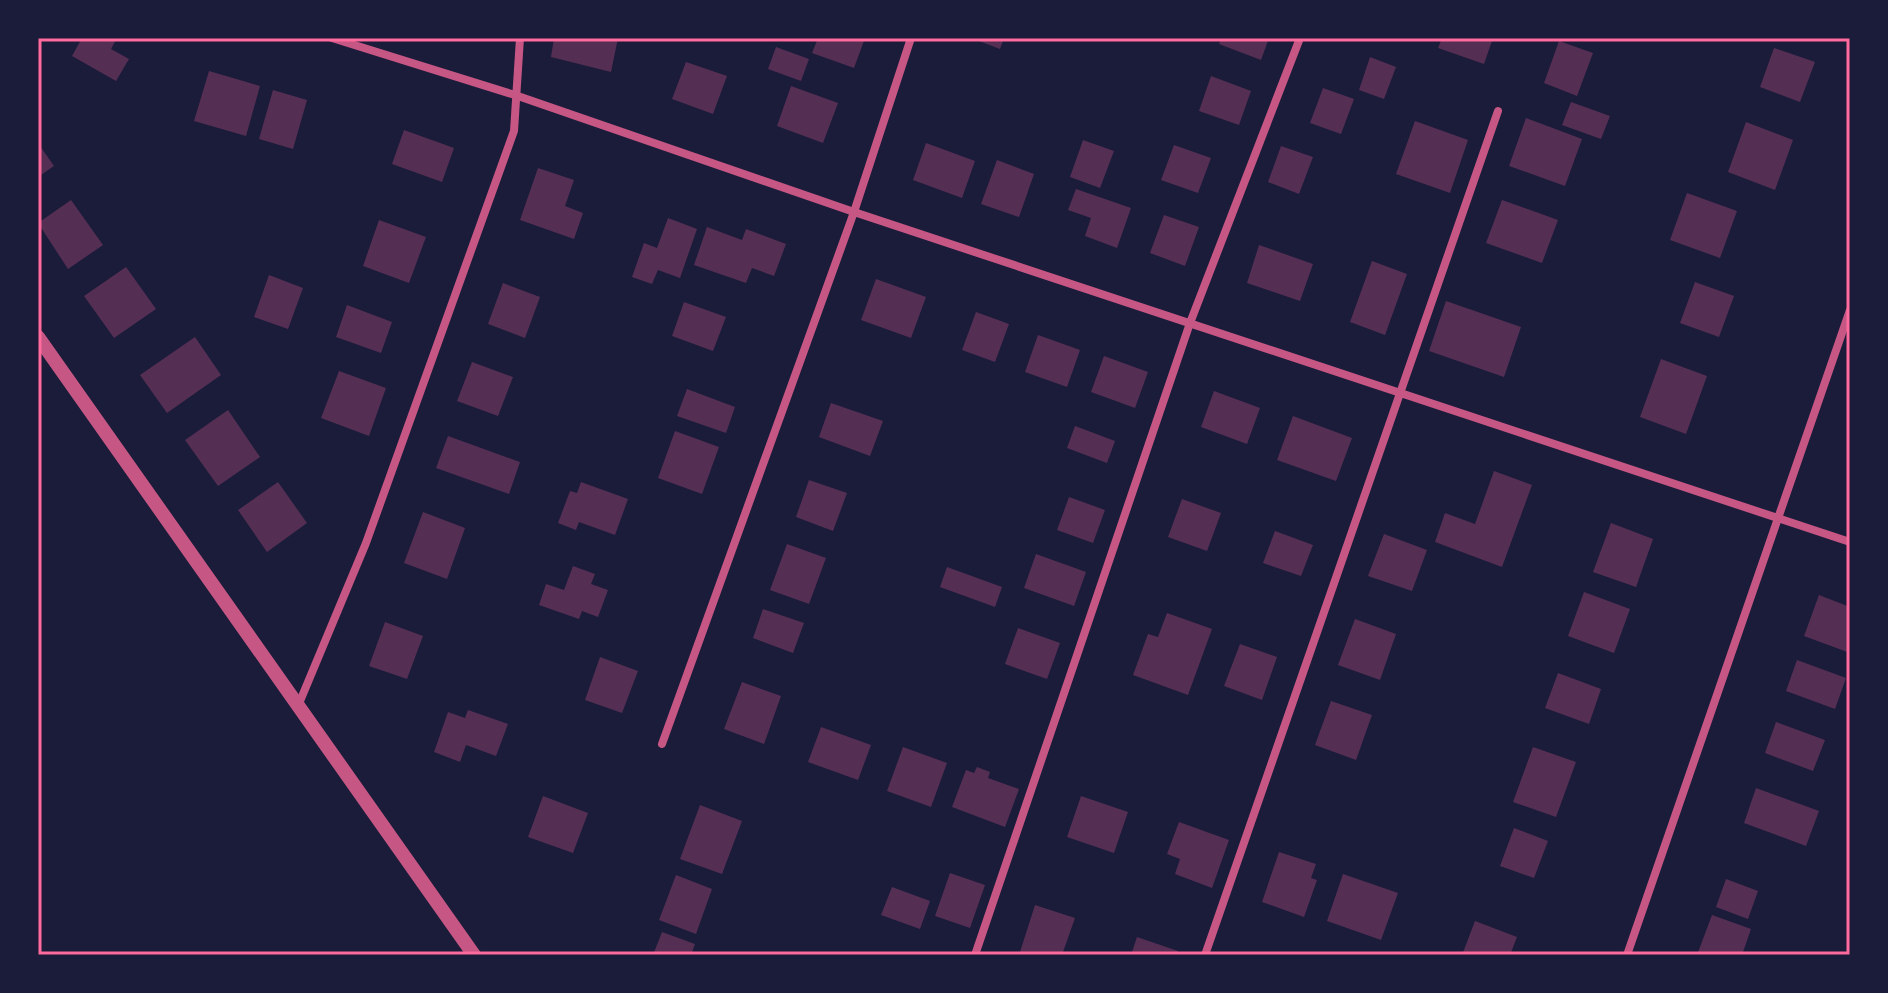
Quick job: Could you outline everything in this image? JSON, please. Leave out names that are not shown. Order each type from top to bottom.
[{"type":"street","points":[[332,38],[515,95],[854,212],[1850,542]]},
{"type":"street","points":[[298,706],[366,543],[514,131],[520,38]]},
{"type":"street","points":[[662,744],[854,212],[911,38]]},
{"type":"street","points":[[975,955],[1190,323],[1300,38]]},
{"type":"street","points":[[1205,955],[1498,111]]},
{"type":"street","points":[[1627,955],[1850,310]]},
{"type":"street","points":[[38,337],[474,955]]},
{"type":"building","points":[[82,38],[117,38],[111,49],[129,59],[116,81],[72,56]]},
{"type":"building","points":[[554,38],[618,38],[611,72],[551,57]]},
{"type":"building","points":[[818,38],[865,38],[854,68],[812,53]]},
{"type":"building","points":[[971,38],[1004,38],[1000,49]]},
{"type":"building","points":[[1221,38],[1269,38],[1261,60],[1219,44]]},
{"type":"building","points":[[1442,38],[1493,38],[1484,64],[1438,48]]},
{"type":"building","points":[[1559,41],[1593,53],[1577,96],[1544,83]]},
{"type":"building","points":[[776,47],[809,59],[801,81],[768,69]]},
{"type":"building","points":[[1774,48],[1815,62],[1800,102],[1760,87]]},
{"type":"building","points":[[1370,57],[1396,67],[1384,99],[1359,90]]},
{"type":"building","points":[[686,62],[727,76],[713,114],[672,99]]},
{"type":"building","points":[[209,71],[260,86],[246,136],[194,121]]},
{"type":"building","points":[[1211,76],[1251,91],[1239,125],[1199,111]]},
{"type":"building","points":[[791,86],[838,103],[823,143],[777,126]]},
{"type":"building","points":[[1323,88],[1354,99],[1341,134],[1310,123]]},
{"type":"building","points":[[273,90],[307,100],[293,149],[259,139]]},
{"type":"building","points":[[1571,102],[1610,116],[1601,139],[1562,125]]},
{"type":"building","points":[[1526,118],[1582,139],[1565,186],[1509,166]]},
{"type":"building","points":[[1415,121],[1468,140],[1450,193],[1396,174]]},
{"type":"building","points":[[1746,122],[1793,140],[1775,190],[1728,172]]},
{"type":"building","points":[[404,130],[454,148],[442,182],[392,164]]},
{"type":"building","points":[[1083,140],[1114,151],[1100,188],[1070,177]]},
{"type":"building","points":[[38,143],[54,166],[38,177]]},
{"type":"building","points":[[926,143],[975,161],[962,198],[913,180]]},
{"type":"building","points":[[1174,145],[1211,158],[1198,193],[1161,180]]},
{"type":"building","points":[[1281,146],[1313,157],[1299,194],[1268,182]]},
{"type":"building","points":[[997,160],[1034,174],[1019,217],[981,204]]},
{"type":"building","points":[[538,168],[574,180],[565,206],[583,213],[574,239],[520,220]]},
{"type":"building","points":[[1076,189],[1131,208],[1117,248],[1085,236],[1091,218],[1068,210]]},
{"type":"building","points":[[1687,193],[1737,211],[1720,258],[1670,240]]},
{"type":"building","points":[[71,200],[103,245],[68,269],[38,223]]},
{"type":"building","points":[[1502,200],[1558,220],[1542,263],[1486,243]]},
{"type":"building","points":[[1164,215],[1199,227],[1185,266],[1150,253]]},
{"type":"building","points":[[668,218],[697,229],[680,278],[658,270],[652,284],[632,277],[644,243],[657,248]]},
{"type":"building","points":[[379,220],[426,237],[409,283],[363,266]]},
{"type":"building","points":[[707,227],[742,240],[746,229],[786,244],[774,276],[752,268],[746,283],[694,265]]},
{"type":"building","points":[[1259,245],[1313,264],[1300,301],[1247,283]]},
{"type":"building","points":[[1372,261],[1407,274],[1385,335],[1350,322]]},
{"type":"building","points":[[126,267],[156,309],[114,338],[84,296]]},
{"type":"building","points":[[269,275],[303,288],[288,329],[254,317]]},
{"type":"building","points":[[876,279],[926,297],[911,338],[861,320]]},
{"type":"building","points":[[1695,282],[1734,296],[1719,337],[1680,323]]},
{"type":"building","points":[[503,283],[540,297],[525,338],[488,324]]},
{"type":"building","points":[[1446,301],[1521,327],[1504,377],[1429,351]]},
{"type":"building","points":[[684,302],[726,317],[713,351],[672,336]]},
{"type":"building","points":[[347,305],[392,322],[381,353],[336,337]]},
{"type":"building","points":[[976,312],[1009,324],[995,362],[962,350]]},
{"type":"building","points":[[1038,335],[1080,350],[1067,387],[1025,372]]},
{"type":"building","points":[[195,337],[221,375],[167,413],[140,375]]},
{"type":"building","points":[[1104,356],[1148,372],[1135,408],[1091,392]]},
{"type":"building","points":[[1661,359],[1707,376],[1686,434],[1640,417]]},
{"type":"building","points":[[472,362],[513,377],[498,416],[457,401]]},
{"type":"building","points":[[339,371],[386,388],[369,436],[321,418]]},
{"type":"building","points":[[687,389],[735,407],[726,433],[677,416]]},
{"type":"building","points":[[1214,391],[1260,408],[1247,444],[1201,427]]},
{"type":"building","points":[[831,403],[883,421],[870,456],[819,437]]},
{"type":"building","points":[[228,410],[260,457],[218,486],[185,440]]},
{"type":"building","points":[[1293,416],[1352,438],[1336,481],[1277,460]]},
{"type":"building","points":[[1075,426],[1115,441],[1107,463],[1067,448]]},
{"type":"building","points":[[675,431],[719,447],[702,494],[658,478]]},
{"type":"building","points":[[448,436],[520,462],[509,494],[436,468]]},
{"type":"building","points":[[1494,471],[1532,485],[1502,567],[1435,542],[1445,513],[1475,524]]},
{"type":"building","points":[[809,480],[847,493],[833,531],[796,517]]},
{"type":"building","points":[[278,482],[307,523],[267,552],[238,510]]},
{"type":"building","points":[[581,482],[628,499],[615,535],[579,522],[576,530],[558,523],[570,491],[577,493]]},
{"type":"building","points":[[1069,497],[1105,510],[1093,543],[1057,530]]},
{"type":"building","points":[[1182,499],[1221,513],[1207,551],[1168,537]]},
{"type":"building","points":[[423,512],[465,528],[447,579],[404,563]]},
{"type":"building","points":[[1611,523],[1653,539],[1636,587],[1593,572]]},
{"type":"building","points":[[1275,531],[1313,545],[1301,576],[1263,563]]},
{"type":"building","points":[[1384,534],[1427,550],[1412,591],[1368,576]]},
{"type":"building","points":[[787,544],[826,558],[809,604],[770,590]]},
{"type":"building","points":[[1036,554],[1086,572],[1074,606],[1024,588]]},
{"type":"building","points":[[573,566],[595,574],[591,584],[608,590],[598,617],[582,611],[579,619],[539,605],[546,584],[564,590]]},
{"type":"building","points":[[947,567],[1002,587],[995,607],[940,587]]},
{"type":"building","points":[[1584,592],[1630,609],[1614,653],[1568,636]]},
{"type":"building","points":[[1819,595],[1850,607],[1850,653],[1804,636]]},
{"type":"building","points":[[763,609],[804,623],[793,653],[753,638]]},
{"type":"building","points":[[1167,613],[1212,629],[1188,695],[1133,675],[1148,634],[1158,637]]},
{"type":"building","points":[[1355,619],[1396,634],[1380,680],[1338,665]]},
{"type":"building","points":[[385,622],[423,636],[407,679],[369,666]]},
{"type":"building","points":[[1018,628],[1060,643],[1047,679],[1005,664]]},
{"type":"building","points":[[1240,644],[1277,657],[1262,700],[1224,686]]},
{"type":"building","points":[[600,657],[638,671],[622,713],[585,700]]},
{"type":"building","points":[[1797,660],[1846,678],[1835,709],[1786,691]]},
{"type":"building","points":[[1558,673],[1601,689],[1589,724],[1545,708]]},
{"type":"building","points":[[742,682],[781,696],[764,744],[724,729]]},
{"type":"building","points":[[1331,701],[1372,715],[1356,760],[1315,745]]},
{"type":"building","points":[[468,710],[508,724],[496,756],[466,745],[460,762],[434,752],[448,712],[465,718]]},
{"type":"building","points":[[1776,722],[1825,740],[1813,771],[1765,753]]},
{"type":"building","points":[[821,727],[871,745],[858,780],[808,762]]},
{"type":"building","points":[[903,747],[947,763],[931,807],[887,791]]},
{"type":"building","points":[[1533,747],[1576,762],[1556,817],[1513,802]]},
{"type":"building","points":[[977,767],[990,772],[988,778],[1019,789],[1005,827],[952,807],[966,770],[974,773]]},
{"type":"building","points":[[1756,788],[1819,811],[1806,846],[1744,823]]},
{"type":"building","points":[[543,796],[588,813],[573,853],[528,837]]},
{"type":"building","points":[[1081,796],[1128,812],[1114,853],[1067,837]]},
{"type":"building","points":[[700,805],[742,821],[722,874],[680,859]]},
{"type":"building","points":[[1179,822],[1229,840],[1212,888],[1175,874],[1180,859],[1167,854]]},
{"type":"building","points":[[1514,828],[1548,841],[1534,878],[1500,866]]},
{"type":"building","points":[[1279,852],[1316,864],[1311,878],[1317,880],[1304,917],[1262,902]]},
{"type":"building","points":[[950,873],[985,885],[970,928],[935,916]]},
{"type":"building","points":[[1343,874],[1398,893],[1381,940],[1327,921]]},
{"type":"building","points":[[676,875],[712,889],[696,934],[659,920]]},
{"type":"building","points":[[1726,879],[1758,891],[1748,919],[1716,907]]},
{"type":"building","points":[[892,887],[930,901],[920,929],[881,915]]},
{"type":"building","points":[[1035,905],[1075,918],[1062,955],[1019,955]]},
{"type":"building","points":[[1712,915],[1751,929],[1742,955],[1697,955]]},
{"type":"building","points":[[1475,921],[1517,937],[1510,955],[1462,955]]},
{"type":"building","points":[[662,932],[695,944],[691,955],[653,955]]},
{"type":"building","points":[[1137,937],[1178,951],[1177,955],[1131,955]]}]
